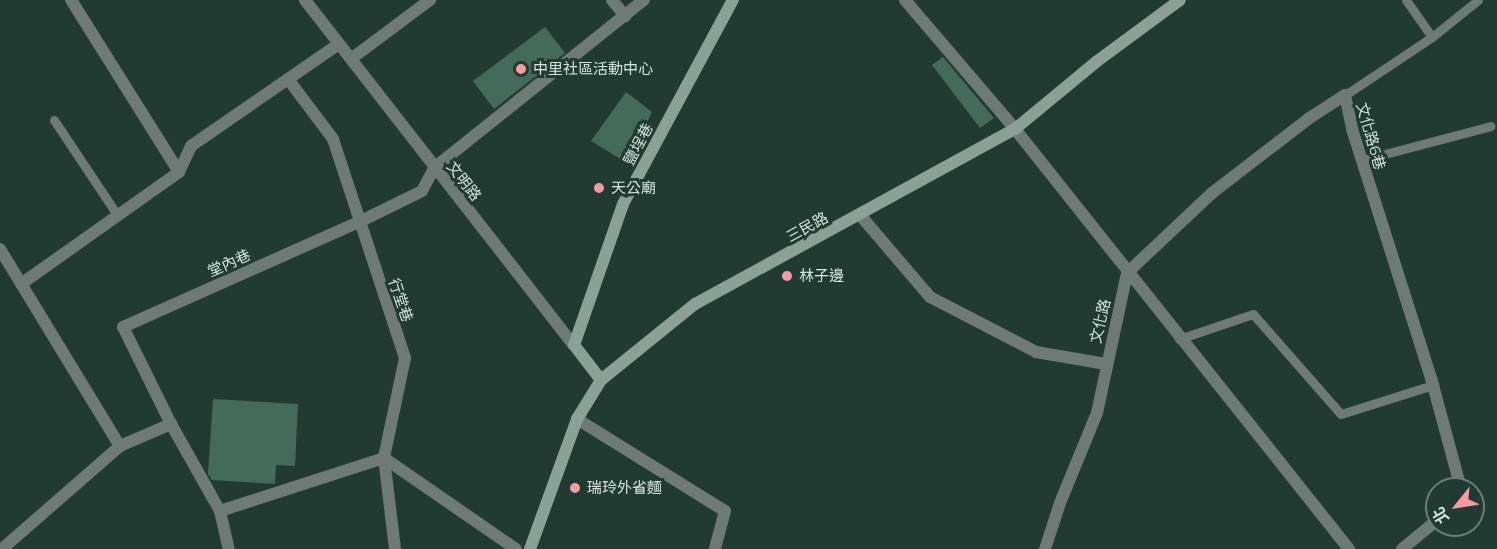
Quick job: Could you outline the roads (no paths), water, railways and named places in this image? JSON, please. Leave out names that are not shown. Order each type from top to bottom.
[{"type":"main road","name":"鹽埕巷","points":[[574,345],[623,204],[733,0]]},
{"type":"main road","name":"三民路","points":[[530,549],[577,419],[601,380],[695,304],[1014,129],[1180,0]]},
{"type":"main road","name":"文明路","points":[[574,345],[601,380]]},
{"type":"street","points":[[72,0],[179,172]]},
{"type":"street","name":"文明路","points":[[305,0],[574,345]]},
{"type":"street","points":[[351,59],[430,0]]},
{"type":"street","points":[[612,0],[625,16]]},
{"type":"street","name":"堂內巷","points":[[171,424],[123,327],[359,222],[422,190],[434,168],[644,0]]},
{"type":"street","points":[[905,0],[1014,129],[1179,339],[1349,549]]},
{"type":"street","points":[[21,284],[179,172],[191,146],[339,44]]},
{"type":"street","name":"行堂巷","points":[[288,79],[333,140],[405,358],[384,458],[395,549]]},
{"type":"street","name":"文化路6巷","points":[[1127,273],[1212,193],[1308,119],[1345,94],[1362,160],[1433,385],[1458,477]]},
{"type":"street","points":[[860,215],[930,297],[1036,352],[1106,364]]},
{"type":"street","points":[[0,249],[120,446]]},
{"type":"street","name":"文化路","points":[[1046,549],[1060,503],[1097,413],[1127,273]]},
{"type":"street","points":[[577,419],[725,511],[715,549]]},
{"type":"street","points":[[2,549],[120,446],[171,424],[220,511],[229,549]]},
{"type":"street","points":[[220,511],[384,458],[516,549]]},
{"type":"street","points":[[1402,549],[1425,530]]},
{"type":"lane","points":[[1406,0],[1432,36]]},
{"type":"lane","points":[[1345,94],[1432,36],[1479,0]]},
{"type":"lane","points":[[54,120],[118,216]]},
{"type":"lane","points":[[1362,160],[1491,126]]},
{"type":"lane","points":[[1179,339],[1253,314],[1341,414],[1433,385]]},
{"type":"place","name":"中里社區活動中心","points":[[521,69]]},
{"type":"place","name":"天公廟","points":[[599,188]]},
{"type":"place","name":"林子邊","points":[[787,276]]},
{"type":"place","name":"瑞玲外省麵","points":[[575,488]]}]
